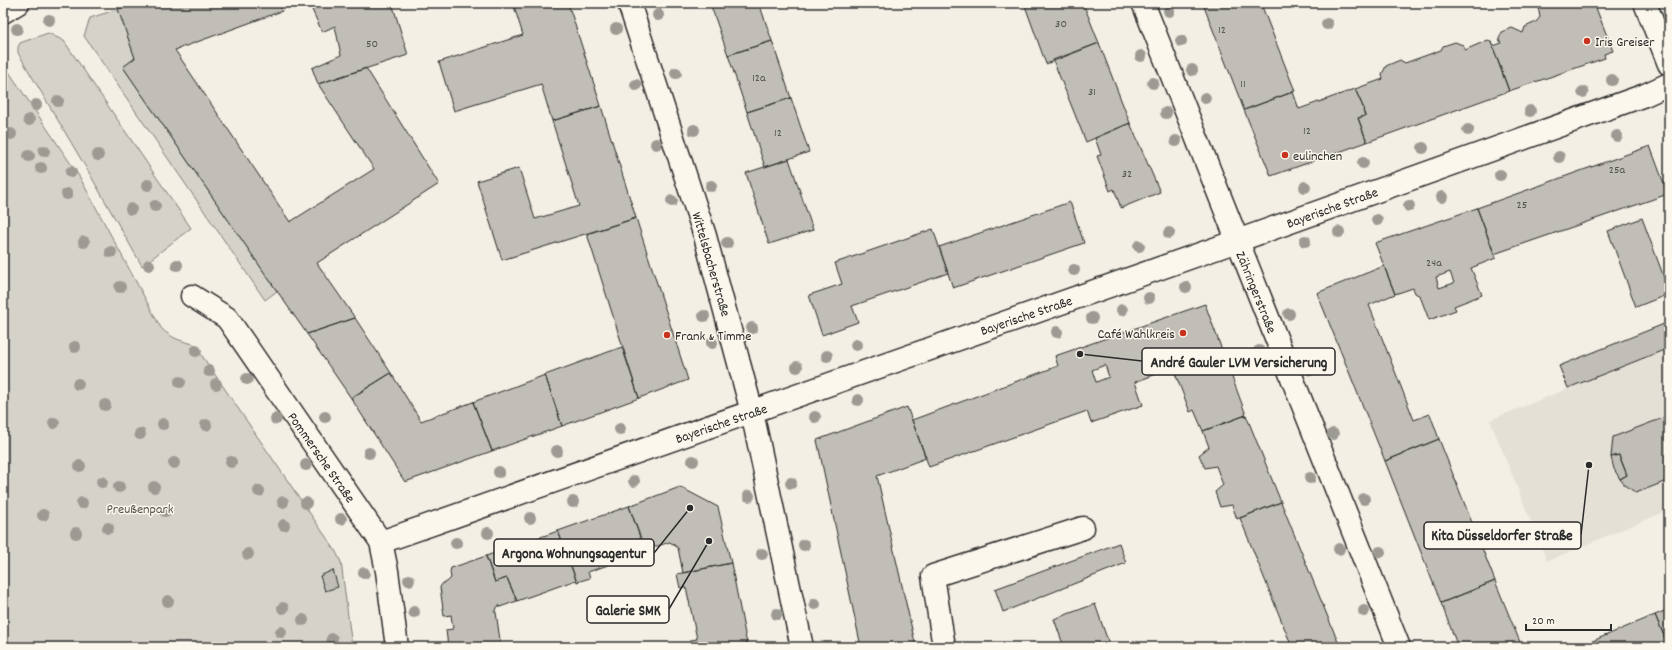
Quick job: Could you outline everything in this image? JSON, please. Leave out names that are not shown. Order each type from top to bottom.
[{"type":"street","points":[[3,12],[18,3]]},
{"type":"street","name":"Wittelsbacherstraße","points":[[629,3],[705,236],[752,412],[802,647]]},
{"type":"street","name":"Zähringerstraße","points":[[1143,3],[1399,647]]},
{"type":"street","points":[[1645,3],[1669,64]]},
{"type":"street","name":"Bayerische Straße","points":[[381,542],[1237,241],[1646,95],[1669,84]]},
{"type":"street","name":"Pommersche Straße","points":[[192,296],[226,318],[381,542],[387,570],[397,647]]},
{"type":"street","points":[[944,647],[933,576],[1083,528]]},
{"type":"shaded area","points":[[1664,350],[1669,362],[1669,510],[1547,561],[1490,420]]},
{"type":"green space","points":[[118,9],[135,58],[123,67],[277,291],[265,300],[84,36],[90,18]]},
{"type":"green space","points":[[48,33],[64,41],[191,228],[142,266],[18,53],[20,43]]},
{"type":"green space","name":"Preußenpark","points":[[3,63],[79,176],[161,328],[176,339],[194,344],[335,550],[341,562],[352,647],[3,647]]},
{"type":"building","points":[[135,3],[279,3],[282,11],[175,50],[290,222],[374,169],[318,84],[366,68],[439,184],[317,263],[355,318],[307,334],[123,67],[135,58],[118,9]]},
{"type":"building","points":[[315,3],[330,3],[331,6],[342,3],[392,3],[408,55],[318,84],[312,68],[341,55],[335,26],[322,32],[310,5]]},
{"type":"building","points":[[513,3],[568,3],[601,106],[552,121],[541,84],[454,111],[439,62],[523,35]]},
{"type":"building","points":[[710,3],[759,3],[772,41],[728,55]]},
{"type":"building","points":[[1024,3],[1083,3],[1099,43],[1046,64]]},
{"type":"building","points":[[1264,3],[1261,4],[1295,91],[1244,110],[1203,4]]},
{"type":"building","points":[[1536,3],[1551,3],[1538,7]]},
{"type":"building","points":[[1547,3],[1594,3],[1613,51],[1604,54],[1605,58],[1509,91],[1491,42],[1494,46],[1501,43],[1499,39],[1502,32],[1512,28],[1523,33],[1525,27],[1536,22],[1540,17],[1538,7]]},
{"type":"building","points":[[1488,40],[1491,42],[1509,91],[1367,142],[1358,118],[1365,116],[1364,109],[1355,89],[1383,79],[1382,74],[1386,66],[1400,60],[1405,63],[1441,50],[1443,46],[1455,42],[1463,45],[1465,50]]},
{"type":"building","points":[[772,41],[791,98],[747,112],[728,55]]},
{"type":"building","points":[[1099,43],[1130,123],[1086,142],[1053,60]]},
{"type":"building","points":[[1355,89],[1364,109],[1365,116],[1358,118],[1367,142],[1271,176],[1244,110],[1293,92],[1299,109]]},
{"type":"building","points":[[791,98],[809,152],[765,167],[747,112]]},
{"type":"building","points":[[601,106],[636,218],[502,260],[477,181],[519,168],[535,219],[579,206],[552,121]]},
{"type":"building","points":[[1130,123],[1160,192],[1121,208],[1114,189],[1110,191],[1097,156],[1101,155],[1095,138]]},
{"type":"building","points":[[1650,146],[1668,194],[1494,254],[1477,208]]},
{"type":"building","points":[[789,159],[813,230],[769,244],[746,173]]},
{"type":"building","points":[[1070,202],[1084,243],[953,288],[939,247]]},
{"type":"building","points":[[1477,208],[1496,258],[1471,268],[1482,295],[1454,306],[1456,310],[1429,320],[1420,296],[1415,293],[1413,288],[1395,294],[1375,243]],"holes":[[[1450,272],[1454,283],[1439,288],[1436,277]]]},
{"type":"building","points":[[636,218],[688,380],[639,398],[587,234]]},
{"type":"building","points":[[1642,218],[1669,294],[1636,307],[1608,231]]},
{"type":"building","points":[[933,229],[948,273],[852,306],[858,322],[822,335],[809,295],[842,284],[835,263]]},
{"type":"building","points":[[1384,266],[1395,294],[1369,305],[1414,420],[1430,414],[1439,439],[1385,461],[1317,293]]},
{"type":"building","points":[[1205,304],[1246,415],[1203,431],[1194,410],[1190,412],[1173,368],[1135,382],[1143,405],[1091,423],[1087,411],[929,467],[912,420],[1058,366],[1055,356]],"holes":[[[1105,365],[1109,377],[1096,382],[1092,370]]]},
{"type":"building","points":[[355,318],[391,373],[351,398],[307,334]]},
{"type":"building","points":[[1669,322],[1669,348],[1568,388],[1559,366]]},
{"type":"building","points":[[622,347],[639,398],[562,426],[545,375]]},
{"type":"building","points":[[1669,348],[1669,362],[1664,350]]},
{"type":"building","points":[[391,373],[421,421],[473,402],[492,451],[405,482],[351,398]]},
{"type":"building","points":[[545,375],[562,426],[492,451],[473,402]]},
{"type":"building","points":[[907,407],[926,458],[877,476],[916,647],[861,647],[817,440]]},
{"type":"building","points":[[1246,415],[1281,502],[1237,519],[1232,505],[1220,507],[1215,492],[1223,485],[1216,466],[1205,468],[1199,455],[1209,447],[1203,431]]},
{"type":"building","points":[[1668,416],[1669,480],[1636,493],[1620,479],[1627,475],[1619,455],[1611,457],[1613,437]]},
{"type":"building","points":[[1439,439],[1495,581],[1441,603],[1385,461]]},
{"type":"building","points":[[1619,455],[1627,475],[1620,479],[1614,469],[1611,457]]},
{"type":"building","points":[[680,487],[718,507],[731,563],[683,573],[678,548],[670,542],[645,550],[629,506]]},
{"type":"building","points":[[1281,502],[1338,642],[1326,647],[1292,647],[1240,518]]},
{"type":"building","points":[[629,506],[647,557],[633,562],[631,557],[588,572],[590,578],[577,582],[558,531]]},
{"type":"building","points":[[558,531],[576,580],[517,601],[507,578],[495,582],[486,556]]},
{"type":"building","points":[[1119,543],[1126,563],[1003,612],[995,589]]},
{"type":"building","points":[[486,556],[495,582],[507,578],[517,601],[500,607],[499,605],[494,612],[496,612],[501,647],[448,647],[446,630],[453,629],[451,615],[444,616],[440,587],[451,578],[451,568]]},
{"type":"building","points":[[731,563],[747,644],[733,647],[692,647],[691,640],[697,639],[686,587],[680,588],[677,574]]},
{"type":"building","points":[[333,570],[338,587],[325,591],[320,576]]},
{"type":"building","points":[[1495,581],[1522,647],[1458,647],[1441,603]]},
{"type":"building","points":[[1095,604],[1110,647],[1064,647],[1054,619]]},
{"type":"building","points":[[1669,609],[1669,647],[1655,615]]},
{"type":"building","points":[[1655,615],[1669,647],[1578,647]]},
{"type":"building","points":[[747,644],[748,647],[733,647]]},
{"type":"place","name":"Iris Greiser","points":[[1587,41]]},
{"type":"place","name":"eulinchen","points":[[1285,155]]},
{"type":"place","name":"Café Wahlkreis","points":[[1183,333]]},
{"type":"place","name":"Frank & Timme","points":[[667,335]]},
{"type":"place","name":"André Gauler LVM Versicherung","points":[[1080,354]]},
{"type":"place","name":"Kita Düsseldorfer Straße","points":[[1589,465]]},
{"type":"place","name":"Argona Wohnungsagentur","points":[[690,508]]},
{"type":"place","name":"Galerie SMK","points":[[709,541]]}]
